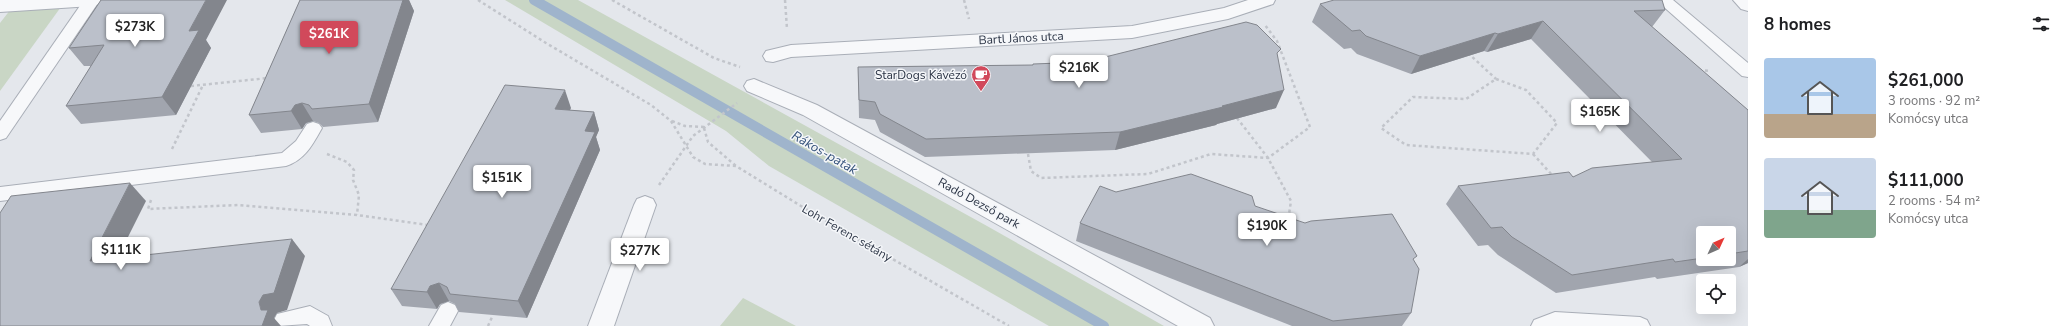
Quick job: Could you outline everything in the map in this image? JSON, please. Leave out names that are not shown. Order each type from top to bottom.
[{"type":"street","points":[[0,6],[92,0]]},
{"type":"street","points":[[1742,0],[1748,5]]},
{"type":"street","name":"Bartl János utca","points":[[782,53],[1132,32],[1228,13],[1259,2]]},
{"type":"street","name":"Radó Dezső park","points":[[747,94],[810,110],[1201,326]]},
{"type":"street","points":[[601,326],[645,205]]},
{"type":"lane","points":[[0,134],[92,0]]},
{"type":"lane","points":[[1664,0],[1748,72]]},
{"type":"lane","points":[[0,194],[286,159],[294,155],[301,147],[313,128]]},
{"type":"lane","points":[[284,320],[310,315],[321,322],[322,326]]},
{"type":"lane","points":[[1541,326],[1555,321],[1640,326]]},
{"type":"path","points":[[478,0],[546,43],[651,104],[671,121],[685,126],[704,127]]},
{"type":"path","points":[[612,0],[714,58],[742,68]]},
{"type":"path","points":[[782,53],[787,38],[785,0]]},
{"type":"path","points":[[1028,154],[1031,171],[1041,178],[1148,174],[1211,154],[1268,158],[1310,127],[1277,41],[1259,2]]},
{"type":"path","points":[[1468,53],[1496,79],[1526,90],[1557,123],[1533,154]]},
{"type":"path","points":[[1702,76],[1706,71]]},
{"type":"path","points":[[191,86],[270,78]]},
{"type":"path","points":[[1496,79],[1466,100],[1413,97],[1381,128],[1406,145],[1533,154],[1557,180]]},
{"type":"path","points":[[202,85],[160,174],[148,209],[238,205],[357,215],[430,225]]},
{"type":"path","points":[[645,205],[687,147],[693,136],[747,94]]},
{"type":"path","points":[[1237,118],[1268,158],[1291,201],[1287,223]]},
{"type":"path","name":"Lohr Ferenc sétány","points":[[671,121],[693,157],[705,164],[736,166],[814,214],[1009,326]]},
{"type":"path","points":[[704,127],[705,137],[708,142],[736,166]]},
{"type":"path","points":[[324,151],[347,162],[354,170],[353,180],[359,195],[357,215]]},
{"type":"path","points":[[488,326],[493,315]]},
{"type":"green space","points":[[18,0],[66,0],[0,91],[0,23]]},
{"type":"green space","points":[[505,0],[578,0],[987,226],[1164,326],[1049,326],[769,166],[726,131]]},
{"type":"green space","points":[[743,298],[796,326],[720,326]]},
{"type":"building","points":[[101,0],[206,0],[189,31],[199,30],[162,97],[66,106],[104,45],[69,48]]},
{"type":"building","points":[[300,0],[403,0],[369,104],[312,109],[309,105],[302,103],[295,105],[291,111],[249,115]]},
{"type":"building","points":[[1334,0],[1662,0],[1665,10],[1634,11],[1748,110],[1748,251],[1736,253],[1736,226],[1696,226],[1696,259],[1675,262],[1673,259],[1572,275],[1512,237],[1502,227],[1491,228],[1458,186],[1569,172],[1573,177],[1592,168],[1682,159],[1543,21],[1498,34],[1495,33],[1420,56],[1366,36],[1360,30],[1352,31],[1320,4]]},
{"type":"building","points":[[1246,22],[1257,25],[1281,49],[1277,53],[1284,90],[1222,106],[1223,107],[1120,132],[926,139],[880,114],[875,102],[859,100],[858,67],[1033,65],[1085,62]]},
{"type":"building","points":[[505,85],[565,90],[555,109],[594,112],[585,131],[595,132],[518,301],[450,294],[447,287],[439,283],[430,286],[427,292],[391,289]]},
{"type":"building","points":[[1191,174],[1252,196],[1255,206],[1305,223],[1311,221],[1392,214],[1417,256],[1413,259],[1419,269],[1411,313],[1333,321],[1080,223],[1100,186],[1116,192]]},
{"type":"building","points":[[130,183],[90,261],[292,239],[274,293],[263,295],[259,302],[261,310],[268,310],[262,326],[0,326],[0,213],[11,196]]},
{"type":"waterway","name":"Rákos-patak","points":[[534,0],[1104,326]]},
{"type":"place","name":"StarDogs Kávézó","points":[[981,92]]}]
